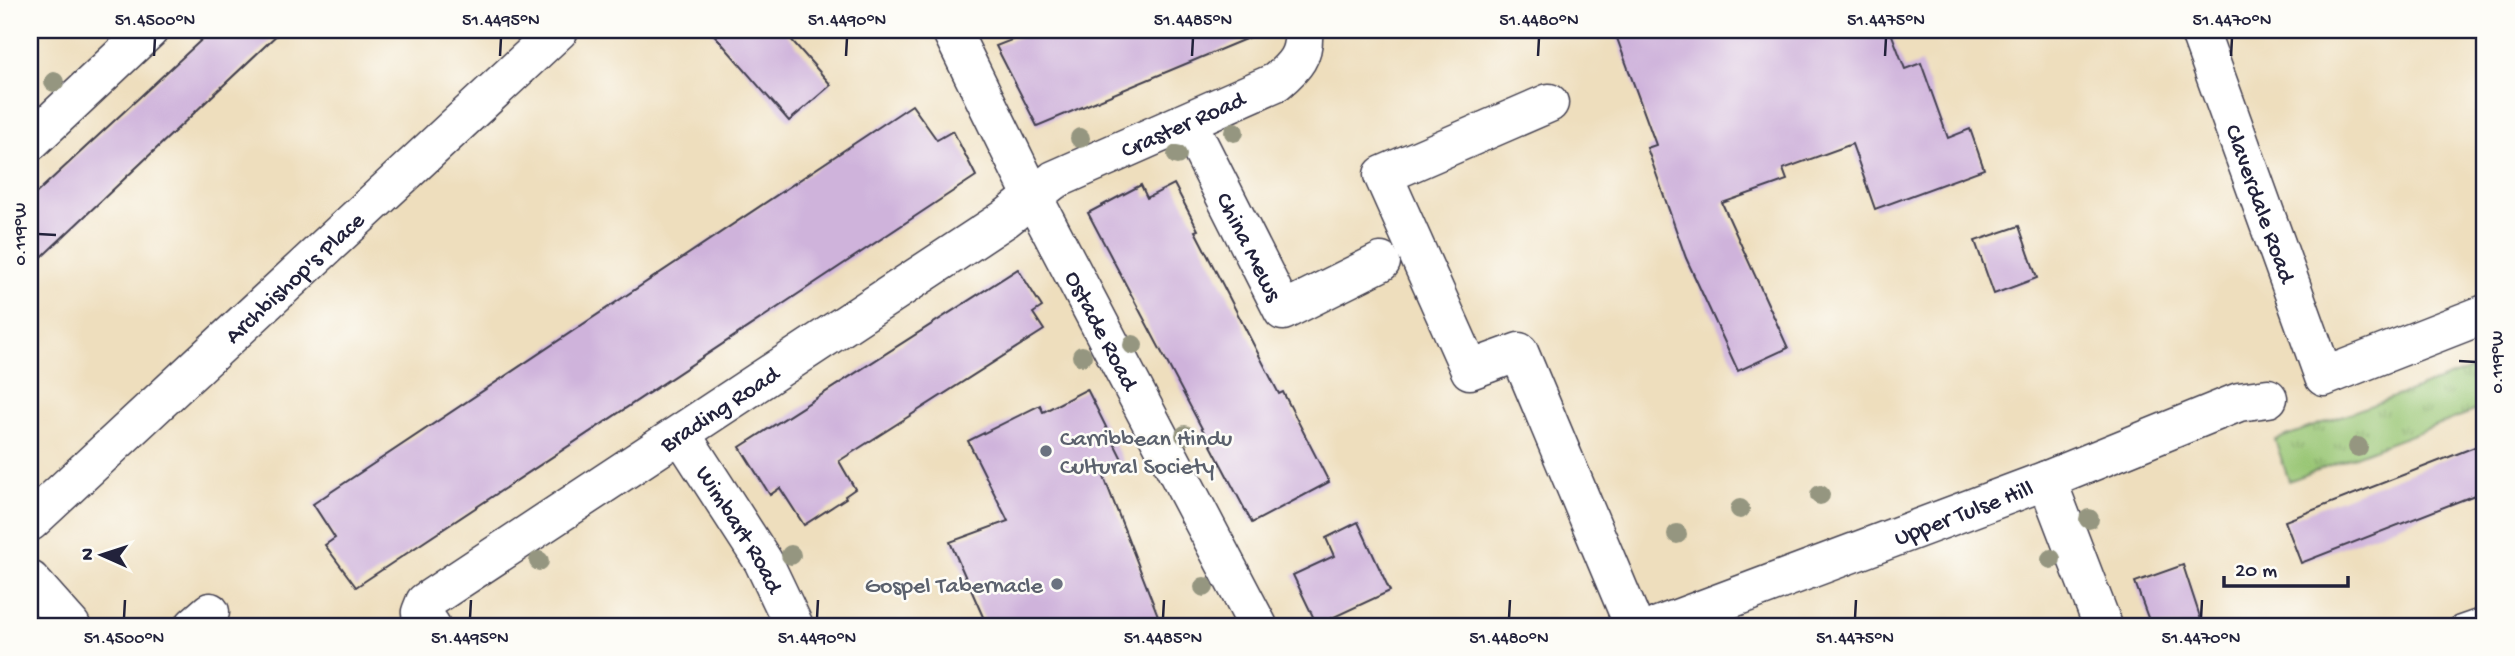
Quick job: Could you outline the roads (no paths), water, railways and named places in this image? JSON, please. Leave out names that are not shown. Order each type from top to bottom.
[{"type":"street","points":[[30,142],[149,30]]},
{"type":"street","name":"Archbishop's Place","points":[[30,522],[559,30]]},
{"type":"street","name":"Ostade Road","points":[[951,30],[1033,197],[1258,626]]},
{"type":"street","name":"Craster Road","points":[[1033,197],[1054,180],[1080,167],[1188,123],[1276,82],[1293,68],[1304,51],[1303,30]]},
{"type":"street","name":"Claverdale Road","points":[[2199,30],[2324,377],[2485,314]]},
{"type":"street","points":[[1549,103],[1383,175],[1470,370],[1520,352],[1634,626]]},
{"type":"street","name":"China Mews","points":[[1188,123],[1283,311],[1381,262]]},
{"type":"street","name":"Brading Road","points":[[431,626],[422,612],[425,602],[1005,219],[1033,197]]},
{"type":"street","name":"Upper Tulse Hill","points":[[1658,626],[1723,615],[2239,402],[2268,398]]},
{"type":"street","name":"Wimbart Road","points":[[681,434],[764,561],[793,626]]},
{"type":"street","points":[[2047,480],[2103,626]]},
{"type":"street","points":[[30,580],[71,626]]},
{"type":"lane","points":[[2459,626],[2485,617]]},
{"type":"place","name":"Carribbean Hindu Cultural Society","points":[[1046,451]]},
{"type":"place","name":"Gospel Tabernacle","points":[[1057,584]]}]
